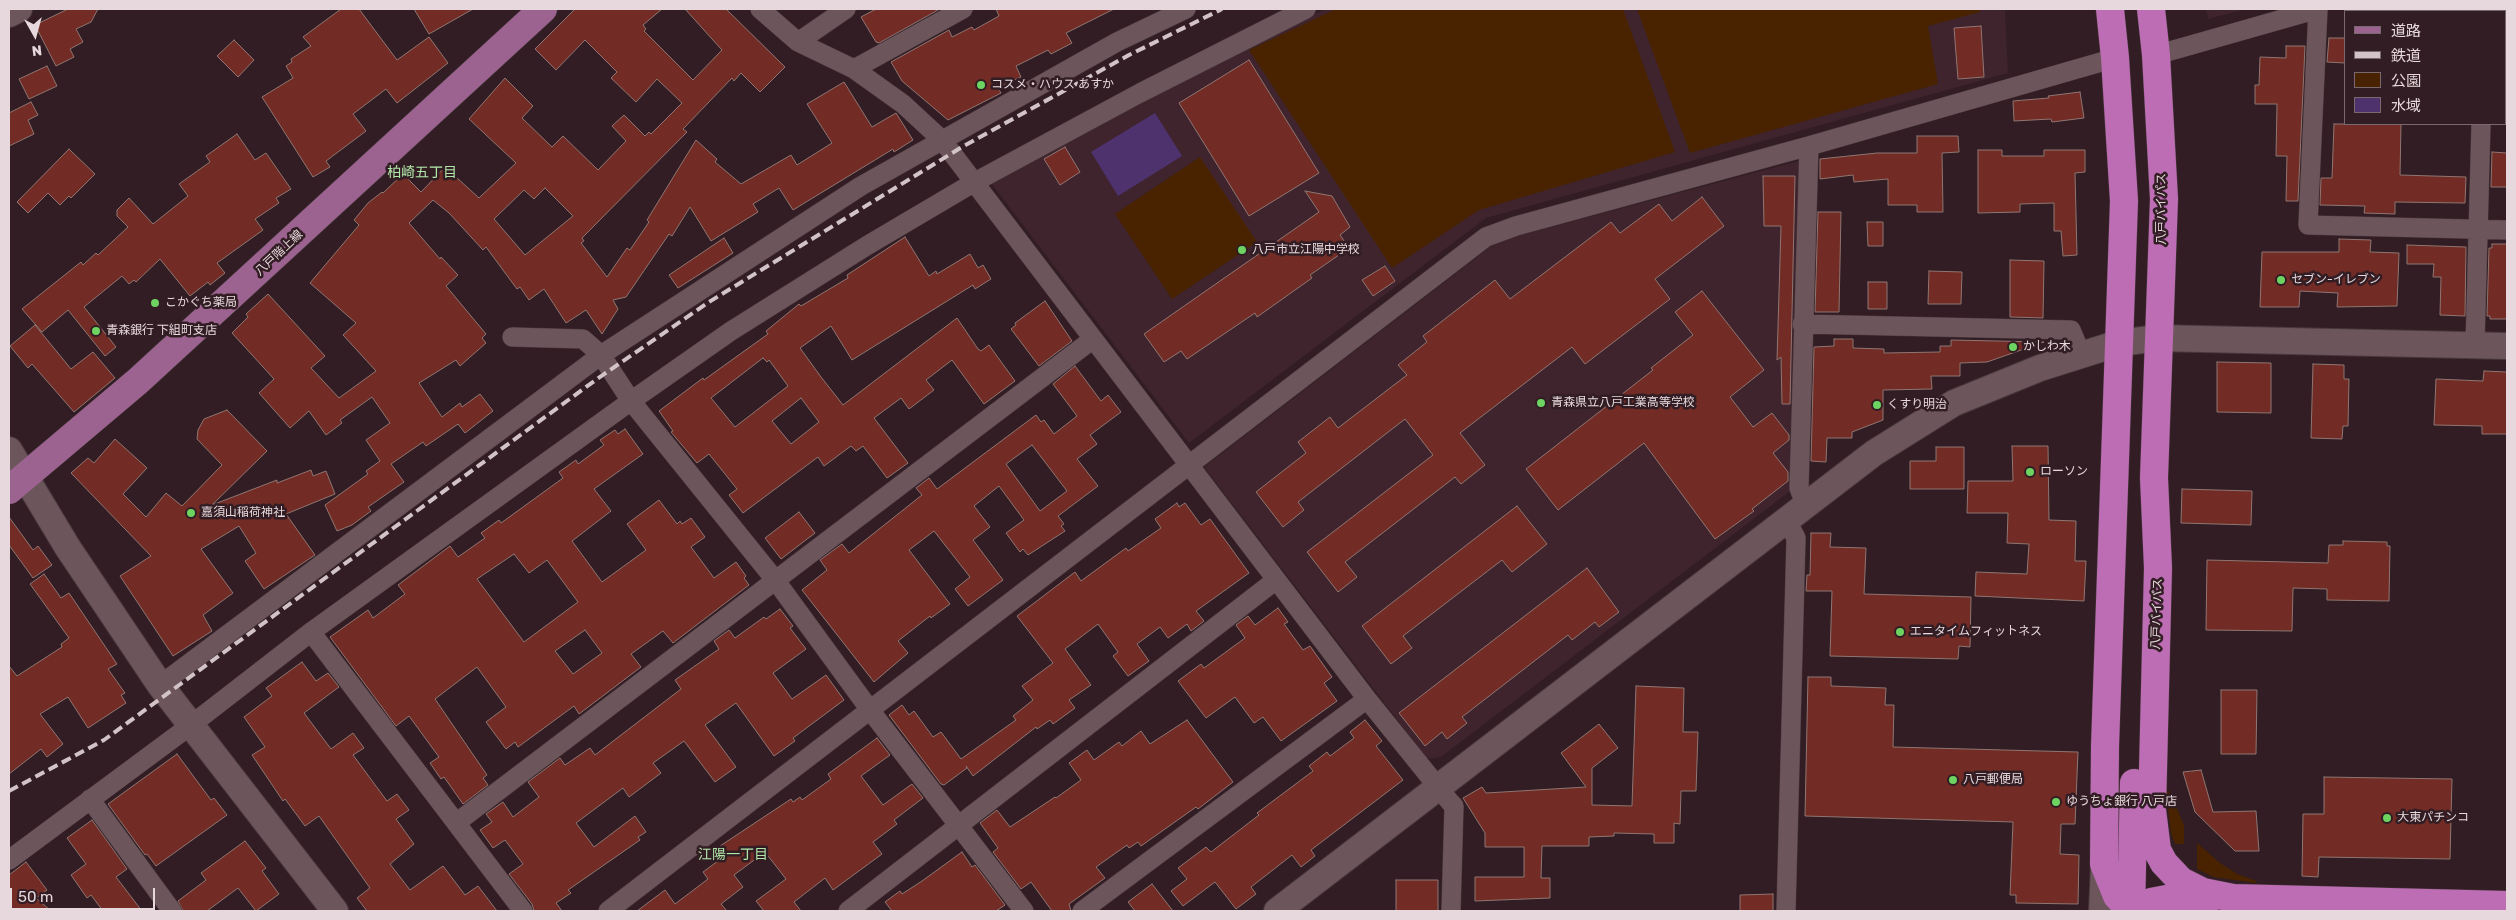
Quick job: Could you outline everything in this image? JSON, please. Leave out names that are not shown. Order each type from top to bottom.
[{"type":"highway","points":[[2110,9],[2124,201],[2105,746],[2104,864],[2118,896],[2131,911]]},
{"type":"highway","name":"八戸バイパス","points":[[2150,9],[2156,55],[2164,200],[2154,478],[2158,568],[2152,810],[2157,850],[2164,863],[2181,881],[2203,892],[2233,898],[2507,905]]},
{"type":"highway","points":[[2131,911],[2139,567],[2154,478]]},
{"type":"highway","points":[[2131,911],[2151,902],[2177,897],[2233,898]]},
{"type":"main road","name":"八戸階上線","points":[[17,483],[153,368],[543,9]]},
{"type":"street","points":[[9,14],[19,9]]},
{"type":"street","points":[[760,9],[798,42],[854,69],[903,104],[942,140],[1367,699],[1454,806],[1451,911]]},
{"type":"street","points":[[798,42],[816,27],[846,9]]},
{"type":"street","points":[[854,69],[963,9]]},
{"type":"street","points":[[160,685],[601,355],[861,186],[1117,42],[1186,9]]},
{"type":"street","points":[[9,860],[191,725],[311,632],[731,331],[860,250],[973,183],[1140,93],[1306,9]]},
{"type":"street","points":[[2156,55],[2318,9],[2308,225],[2507,230]]},
{"type":"street","points":[[608,911],[1189,467],[1486,237],[1516,226],[1808,146],[2115,58]]},
{"type":"street","points":[[2475,345],[2476,229],[2481,125]]},
{"type":"street","points":[[1786,911],[1808,146]]},
{"type":"street","points":[[1802,324],[2071,330],[2082,356]]},
{"type":"street","points":[[512,337],[583,339],[601,355],[631,401],[776,581],[870,710],[1024,911]]},
{"type":"street","points":[[1277,911],[1439,789],[1874,453],[1954,403],[2040,368],[2119,343],[2158,338],[2507,346]]},
{"type":"street","points":[[456,823],[1093,339]]},
{"type":"street","points":[[9,450],[17,483],[68,548],[160,685],[335,911]]},
{"type":"street","points":[[848,911],[1276,580]]},
{"type":"street","points":[[311,632],[523,911]]},
{"type":"street","points":[[1082,911],[1367,699]]},
{"type":"street","points":[[90,799],[172,911]]},
{"type":"street","points":[[2102,911],[2104,864]]},
{"type":"shaded area","name":"八戸市立江陽中学校","points":[[1325,9],[2005,9],[2008,73],[1486,218],[1189,443],[991,183],[1148,98]]},
{"type":"shaded area","points":[[2206,9],[2246,9],[2208,19]]},
{"type":"shaded area","name":"青森県立八戸工業高等学校","points":[[1802,160],[1793,489],[1441,757],[1427,759],[1204,467],[1493,245],[1510,238]]},
{"type":"green space","points":[[1336,9],[1623,9],[1675,152],[1479,210],[1392,268],[1249,50]]},
{"type":"green space","points":[[1637,9],[1980,9],[1980,12],[1928,26],[1938,84],[1690,153]]},
{"type":"green space","points":[[1200,157],[1257,242],[1172,299],[1115,214]]},
{"type":"green space","points":[[2169,791],[2184,825],[2184,844],[2175,844],[2171,833],[2166,792]]},
{"type":"green space","points":[[2197,843],[2220,863],[2237,874],[2256,881],[2256,883],[2214,877],[2197,869]]},
{"type":"water","points":[[1155,113],[1182,156],[1118,196],[1091,152]]},
{"type":"building","points":[[68,9],[98,9],[91,22],[76,29],[83,42],[70,49],[74,57],[56,66],[35,25]]},
{"type":"building","points":[[341,9],[359,9],[397,60],[429,37],[448,63],[397,103],[386,89],[353,114],[366,131],[326,161],[330,167],[313,177],[262,97],[293,78],[286,66],[292,62],[291,59],[311,46],[303,37]]},
{"type":"building","points":[[414,9],[473,9],[429,34]]},
{"type":"building","points":[[575,9],[662,9],[643,25],[646,29],[644,31],[693,80],[722,50],[685,9],[726,9],[785,67],[760,92],[741,73],[734,81],[732,78],[683,129],[687,132],[582,238],[584,241],[581,243],[607,277],[627,248],[630,250],[649,222],[647,220],[696,140],[717,159],[715,162],[741,184],[791,155],[797,165],[832,143],[807,104],[844,82],[872,127],[896,113],[913,140],[894,152],[893,149],[793,210],[779,188],[753,204],[758,212],[711,241],[690,207],[672,236],[669,234],[626,297],[613,300],[618,309],[602,334],[586,310],[566,323],[544,289],[529,300],[520,287],[517,289],[486,247],[483,250],[449,213],[433,200],[409,223],[440,259],[441,257],[458,275],[446,286],[486,334],[482,338],[486,343],[460,366],[456,360],[419,383],[442,417],[460,403],[462,407],[480,394],[493,411],[465,433],[458,424],[426,446],[423,442],[391,464],[404,482],[368,507],[371,511],[352,525],[337,531],[325,505],[368,474],[366,471],[380,461],[366,440],[390,423],[372,397],[340,420],[342,423],[326,435],[309,411],[290,428],[259,393],[274,379],[232,333],[248,317],[246,314],[268,294],[325,356],[311,368],[339,398],[376,371],[343,335],[356,323],[310,283],[359,225],[354,220],[368,203],[383,193],[403,174],[421,192],[445,167],[479,198],[516,163],[469,119],[505,78],[533,106],[522,118],[552,147],[563,136],[598,170],[626,141],[612,126],[624,115],[645,136],[649,132],[651,134],[682,103],[657,79],[636,102],[611,78],[617,72],[585,40],[556,70],[535,49]],"holes":[[[545,188],[573,216],[525,255],[494,219],[524,190],[534,199]]]},
{"type":"building","points":[[876,9],[938,10],[879,43],[876,42],[861,17]]},
{"type":"building","points":[[996,9],[1114,9],[1066,33],[1072,43],[1051,54],[1048,50],[1016,66],[1021,77],[998,88],[1001,93],[948,120],[902,81],[891,62],[949,30],[952,37],[972,27],[974,30],[999,16]]},
{"type":"building","points":[[1981,26],[1984,77],[1958,79],[1954,28]]},
{"type":"building","points":[[2329,38],[2344,38],[2344,63],[2327,62]]},
{"type":"building","points":[[234,40],[254,60],[238,77],[217,56]]},
{"type":"building","points":[[2286,46],[2305,46],[2298,201],[2286,201],[2287,156],[2276,156],[2277,104],[2255,104],[2255,85],[2259,85],[2260,57],[2286,58]]},
{"type":"building","points":[[1249,60],[1319,173],[1249,216],[1179,103]]},
{"type":"building","points":[[47,66],[57,86],[29,99],[19,79]]},
{"type":"building","points":[[2080,92],[2084,118],[2052,122],[2051,119],[2014,121],[2013,101],[2049,98],[2048,96]]},
{"type":"building","points":[[31,102],[38,115],[28,120],[34,134],[9,146],[9,113]]},
{"type":"building","points":[[2334,124],[2401,125],[2400,175],[2466,177],[2465,203],[2395,202],[2395,214],[2364,213],[2365,206],[2320,205],[2321,178],[2332,178]]},
{"type":"building","points":[[237,134],[255,160],[266,153],[291,189],[276,198],[279,203],[255,219],[263,230],[217,263],[225,273],[210,285],[208,282],[190,296],[160,259],[136,282],[134,280],[129,284],[122,276],[84,307],[116,347],[105,356],[68,310],[42,332],[22,309],[81,262],[83,265],[96,253],[98,255],[128,227],[117,216],[117,210],[129,198],[153,224],[188,196],[179,184],[210,162],[206,156]]},
{"type":"building","points":[[1917,136],[1958,136],[1959,152],[1942,153],[1943,212],[1917,212],[1917,205],[1888,205],[1888,179],[1854,182],[1853,175],[1820,179],[1820,159],[1877,153],[1917,153]]},
{"type":"building","points":[[1065,147],[1080,172],[1060,185],[1044,159]]},
{"type":"building","points":[[69,149],[95,174],[71,198],[69,196],[60,205],[48,193],[28,213],[17,202]]},
{"type":"building","points":[[1978,150],[2002,150],[2002,156],[2044,156],[2044,150],[2085,150],[2085,172],[2075,173],[2077,255],[2063,256],[2061,231],[2054,231],[2054,203],[2020,204],[2020,212],[1978,213]]},
{"type":"building","points":[[2492,152],[2507,153],[2507,187],[2491,187]]},
{"type":"building","points":[[1763,176],[1795,176],[1790,404],[1782,404],[1781,357],[1777,360],[1781,226],[1764,226]]},
{"type":"building","points":[[1305,191],[1332,196],[1350,227],[1340,235],[1349,248],[1310,275],[1312,278],[1257,317],[1255,313],[1187,359],[1181,351],[1164,362],[1144,334],[1319,212]]},
{"type":"building","points":[[1702,197],[1724,226],[1655,279],[1670,299],[1585,364],[1572,347],[1460,433],[1485,465],[1461,484],[1455,477],[1345,562],[1357,577],[1338,592],[1307,552],[1433,455],[1405,419],[1298,502],[1304,510],[1283,527],[1256,492],[1306,453],[1298,442],[1330,417],[1338,428],[1407,375],[1398,365],[1427,342],[1423,336],[1495,280],[1510,299],[1611,222],[1620,233],[1659,204],[1672,221]]},
{"type":"building","points":[[1818,212],[1841,212],[1839,312],[1815,312]]},
{"type":"building","points":[[1867,222],[1883,222],[1883,246],[1868,246]]},
{"type":"building","points":[[905,237],[929,276],[936,271],[937,274],[970,254],[978,268],[983,265],[991,279],[975,289],[973,285],[852,360],[831,326],[800,348],[843,405],[957,318],[978,349],[981,351],[989,345],[1015,381],[984,404],[952,360],[926,380],[934,390],[909,409],[901,398],[874,418],[908,463],[887,478],[863,446],[856,451],[851,446],[824,466],[818,457],[743,513],[729,495],[737,489],[709,454],[697,463],[671,432],[673,431],[659,411],[703,378],[704,380],[768,334],[766,331],[799,304],[801,306],[848,278],[847,275]],"holes":[[[763,358],[767,362],[769,360],[788,386],[735,427],[711,398]],[[801,398],[819,422],[791,444],[772,421]]]},
{"type":"building","points":[[724,238],[733,253],[678,288],[669,275]]},
{"type":"building","points":[[2339,239],[2371,240],[2370,252],[2399,253],[2397,306],[2337,307],[2338,293],[2300,291],[2299,307],[2260,307],[2262,252],[2339,252]]},
{"type":"building","points":[[2492,244],[2507,244],[2507,319],[2490,319],[2490,316],[2487,316],[2489,248],[2492,248]]},
{"type":"building","points":[[2407,245],[2466,247],[2465,316],[2440,315],[2441,277],[2433,277],[2434,264],[2407,264]]},
{"type":"building","points":[[2010,260],[2044,261],[2043,318],[2010,317]]},
{"type":"building","points":[[1385,266],[1395,281],[1373,296],[1362,280]]},
{"type":"building","points":[[1929,271],[1962,272],[1961,304],[1928,304]]},
{"type":"building","points":[[1868,282],[1887,282],[1887,309],[1868,309]]},
{"type":"building","points":[[1702,291],[1764,370],[1730,397],[1753,427],[1772,413],[1789,435],[1789,440],[1773,453],[1788,472],[1788,481],[1752,509],[1754,511],[1715,539],[1644,443],[1558,510],[1526,469],[1653,370],[1651,368],[1693,335],[1675,312]]},
{"type":"building","points":[[1045,301],[1072,341],[1039,366],[1011,329],[1016,325],[1015,323]]},
{"type":"building","points":[[35,325],[71,369],[93,352],[115,378],[74,412],[32,364],[28,368],[10,346]]},
{"type":"building","points":[[1834,339],[1853,339],[1853,348],[1884,349],[1884,353],[1940,352],[1940,346],[1951,346],[1951,340],[2044,342],[1987,362],[1960,363],[1960,376],[1931,376],[1932,389],[1883,390],[1883,420],[1852,432],[1852,438],[1827,438],[1826,462],[1811,461],[1814,347],[1834,346]]},
{"type":"building","points":[[2217,362],[2271,363],[2271,413],[2217,412]]},
{"type":"building","points":[[2313,364],[2344,365],[2344,379],[2349,379],[2348,426],[2343,426],[2342,439],[2311,438]]},
{"type":"building","points":[[1075,366],[1101,401],[1108,395],[1121,412],[1090,435],[1097,444],[1077,459],[1098,486],[1058,516],[1064,524],[1061,526],[1065,531],[1028,555],[1023,549],[1020,552],[1006,533],[1024,520],[999,486],[974,506],[990,527],[973,540],[1003,580],[968,606],[955,589],[970,577],[934,531],[909,550],[950,604],[931,618],[930,616],[898,641],[908,653],[874,682],[802,590],[827,570],[820,560],[842,544],[849,553],[922,495],[916,488],[929,478],[937,489],[1036,415],[1041,422],[1044,420],[1054,434],[1077,416],[1053,384]],"holes":[[[1032,445],[1067,491],[1040,511],[1006,464]]]},
{"type":"building","points":[[2484,371],[2507,372],[2507,434],[2482,434],[2482,426],[2434,425],[2436,379],[2483,381]]},
{"type":"building","points":[[227,410],[267,451],[212,505],[277,480],[277,483],[311,470],[313,476],[326,471],[335,494],[286,514],[315,555],[264,589],[245,561],[256,553],[239,526],[201,549],[233,593],[203,615],[212,631],[173,656],[120,576],[151,556],[71,473],[88,458],[94,463],[115,439],[147,468],[123,494],[146,517],[166,493],[182,506],[222,465],[197,439],[198,430],[204,419]]},
{"type":"building","points":[[625,429],[643,454],[594,489],[611,511],[572,541],[602,582],[646,550],[627,524],[659,500],[677,524],[680,521],[682,524],[691,518],[705,537],[691,547],[714,578],[736,562],[746,576],[744,578],[749,585],[673,643],[663,631],[631,654],[641,667],[579,714],[574,706],[518,747],[515,742],[506,749],[486,722],[506,707],[477,667],[435,699],[487,775],[483,778],[488,785],[463,804],[444,777],[441,779],[430,763],[439,757],[409,716],[396,726],[330,637],[368,610],[373,618],[405,594],[398,585],[450,546],[458,557],[485,538],[481,533],[499,520],[501,523],[563,478],[559,472],[576,460],[578,464],[604,445],[600,440],[615,430],[618,434]],"holes":[[[514,554],[529,573],[547,560],[578,602],[524,642],[477,579]],[[585,630],[602,653],[573,674],[555,651]]]},
{"type":"building","points":[[2012,446],[2048,446],[2049,520],[2076,521],[2075,561],[2086,561],[2084,601],[1975,596],[1976,572],[2027,574],[2029,544],[2007,543],[2008,513],[1967,513],[1968,481],[2013,481]]},
{"type":"building","points":[[1936,447],[1964,447],[1964,489],[1910,489],[1910,461],[1936,461]]},
{"type":"building","points":[[2182,489],[2252,491],[2251,525],[2181,523]]},
{"type":"building","points":[[1177,503],[1179,507],[1185,503],[1201,525],[1210,519],[1249,573],[1196,611],[1204,621],[1191,631],[1187,624],[1168,638],[1160,627],[1137,644],[1149,661],[1128,676],[1113,656],[1118,652],[1098,624],[1065,649],[1091,685],[1069,700],[1075,708],[1053,724],[1050,720],[1037,729],[1036,727],[973,776],[966,766],[967,768],[944,785],[941,784],[889,715],[902,705],[909,715],[914,711],[933,737],[941,732],[961,759],[1016,720],[1013,716],[1033,700],[1022,686],[1053,663],[1017,616],[1075,572],[1081,581],[1126,548],[1128,551],[1161,528],[1155,519]]},
{"type":"building","points":[[1517,506],[1547,544],[1512,572],[1502,560],[1403,636],[1412,648],[1391,664],[1362,626]]},
{"type":"building","points":[[799,512],[815,533],[781,559],[765,538]]},
{"type":"building","points":[[9,517],[33,550],[38,546],[52,565],[33,578],[9,545]]},
{"type":"building","name":"エニタイムフィットネス","points":[[1811,533],[1831,533],[1830,547],[1866,548],[1864,594],[1971,597],[1970,647],[1959,646],[1958,659],[1830,656],[1832,591],[1806,591],[1807,575],[1810,575]]},
{"type":"building","points":[[2343,541],[2387,542],[2387,546],[2390,546],[2389,601],[2327,600],[2327,589],[2293,588],[2292,631],[2206,630],[2207,560],[2328,563],[2329,545],[2343,545]]},
{"type":"building","points":[[1587,568],[1619,612],[1599,627],[1595,622],[1572,640],[1568,635],[1462,717],[1467,723],[1447,739],[1442,732],[1425,746],[1399,713]]},
{"type":"building","points":[[44,574],[61,598],[69,593],[117,664],[108,669],[125,693],[121,695],[126,703],[88,728],[68,697],[40,714],[63,744],[47,757],[41,749],[9,774],[9,666],[17,676],[62,647],[61,644],[69,638],[30,584]]},
{"type":"building","points":[[1278,608],[1288,622],[1284,624],[1303,650],[1310,646],[1332,677],[1324,683],[1337,701],[1281,741],[1263,717],[1254,723],[1235,697],[1206,718],[1178,681],[1201,664],[1204,668],[1245,638],[1236,625],[1248,616],[1255,625]]},
{"type":"building","points":[[780,609],[793,626],[790,628],[806,649],[773,673],[792,699],[826,675],[844,700],[793,738],[795,741],[774,756],[736,703],[705,725],[736,767],[715,782],[684,741],[653,763],[661,773],[629,797],[623,788],[576,823],[594,847],[635,816],[646,832],[638,837],[640,840],[568,890],[571,893],[556,903],[562,911],[534,911],[532,904],[509,874],[523,864],[505,840],[493,848],[480,830],[492,822],[486,814],[503,802],[513,817],[539,797],[528,782],[560,758],[565,765],[590,748],[595,755],[681,689],[675,680],[719,649],[714,641],[729,630],[735,638],[764,617],[766,619]]},
{"type":"building","points":[[302,662],[316,681],[328,673],[339,687],[304,713],[331,749],[353,733],[364,748],[353,755],[387,801],[397,794],[409,810],[396,819],[414,844],[390,864],[410,890],[443,866],[465,895],[478,886],[497,911],[367,911],[357,898],[370,888],[319,816],[305,826],[285,799],[283,801],[252,755],[265,747],[244,717],[272,696],[266,688]]},
{"type":"building","points":[[1808,677],[1831,677],[1831,686],[1886,688],[1885,705],[1894,705],[1893,747],[2078,752],[2075,824],[2061,824],[2060,854],[2079,855],[2078,904],[2016,903],[2016,895],[2010,895],[2013,822],[1805,816]]},
{"type":"building","points":[[1636,686],[1684,688],[1683,732],[1698,732],[1696,791],[1681,791],[1680,824],[1674,823],[1674,843],[1654,843],[1654,834],[1614,833],[1614,836],[1589,837],[1589,846],[1542,846],[1541,878],[1550,878],[1550,898],[1475,901],[1475,877],[1524,877],[1524,847],[1485,847],[1485,833],[1463,798],[1482,787],[1486,793],[1586,787],[1561,753],[1599,724],[1618,748],[1592,768],[1592,805],[1632,806]]},
{"type":"building","points":[[2221,690],[2257,690],[2256,754],[2221,754]]},
{"type":"building","points":[[1187,720],[1233,782],[1198,809],[1196,807],[1141,846],[1138,842],[1129,848],[1127,845],[1096,867],[1105,878],[1069,904],[1071,911],[1052,911],[1031,882],[1021,889],[993,852],[998,848],[980,823],[997,810],[1010,827],[1056,798],[1081,780],[1069,763],[1087,750],[1094,760],[1119,742],[1122,746],[1141,731],[1150,744]]},
{"type":"building","points":[[1365,720],[1382,741],[1376,746],[1403,780],[1311,850],[1315,856],[1301,867],[1292,855],[1251,887],[1256,894],[1236,909],[1215,882],[1183,906],[1171,891],[1187,879],[1178,868],[1206,847],[1211,852],[1259,815],[1257,813],[1313,771],[1309,766],[1327,752],[1330,756],[1354,738],[1350,732]]},
{"type":"building","points":[[877,738],[890,755],[861,776],[883,805],[912,784],[923,798],[894,820],[897,824],[873,842],[882,854],[833,890],[825,878],[794,902],[801,911],[764,911],[756,901],[786,879],[765,852],[734,875],[743,887],[721,904],[727,911],[637,911],[665,890],[675,904],[708,879],[703,872],[726,855],[720,846],[791,799],[793,802],[800,797],[802,800],[831,779],[828,774]]},
{"type":"building","points":[[177,754],[211,800],[214,798],[227,815],[156,866],[147,854],[145,855],[108,804]]},
{"type":"building","points":[[2201,770],[2213,812],[2256,811],[2259,851],[2235,851],[2195,812],[2183,772]]},
{"type":"building","name":"大東パチンコ","points":[[2324,777],[2452,779],[2450,859],[2319,857],[2318,877],[2302,876],[2303,814],[2324,814]]},
{"type":"building","points":[[92,820],[127,869],[116,877],[142,911],[103,911],[91,895],[87,898],[71,875],[86,864],[67,838]]},
{"type":"building","points":[[245,841],[266,868],[262,871],[279,894],[256,911],[238,888],[207,911],[183,911],[178,901],[206,880],[201,873]]},
{"type":"building","points":[[962,852],[972,867],[975,865],[1005,905],[996,911],[892,911],[885,902],[900,891],[902,894]]},
{"type":"building","points":[[26,862],[47,890],[36,898],[51,911],[9,911],[9,875]]},
{"type":"building","points":[[1396,880],[1438,880],[1438,911],[1396,911]]},
{"type":"building","points":[[1152,884],[1173,911],[1135,911],[1128,902]]},
{"type":"building","points":[[1773,894],[1773,911],[1740,911],[1740,895]]},
{"type":"railway","points":[[9,791],[104,740],[597,379],[709,302],[962,147],[1129,55],[1222,9]]},
{"type":"place","name":"コスメ・ハウス あすか","points":[[981,85]]},
{"type":"place","name":"八戸市立江陽中学校","points":[[1242,250]]},
{"type":"place","name":"セブン-イレブン","points":[[2281,280]]},
{"type":"place","name":"こかぐち薬局","points":[[155,303]]},
{"type":"place","name":"青森銀行 下組町支店","points":[[96,331]]},
{"type":"place","name":"かしわ木","points":[[2013,347]]},
{"type":"place","name":"青森県立八戸工業高等学校","points":[[1541,403]]},
{"type":"place","name":"くすり明治","points":[[1877,405]]},
{"type":"place","name":"ローソン","points":[[2030,472]]},
{"type":"place","name":"嘉須山稲荷神社","points":[[191,513]]},
{"type":"place","name":"エニタイムフィットネス","points":[[1900,632]]},
{"type":"place","name":"八戸郵便局","points":[[1953,780]]},
{"type":"place","name":"ゆうちょ銀行 八戸店","points":[[2056,802]]},
{"type":"place","name":"大東パチンコ","points":[[2387,818]]},
{"type":"district","name":"柏崎五丁目","points":[[422,173]]},
{"type":"district","name":"江陽一丁目","points":[[733,855]]}]
